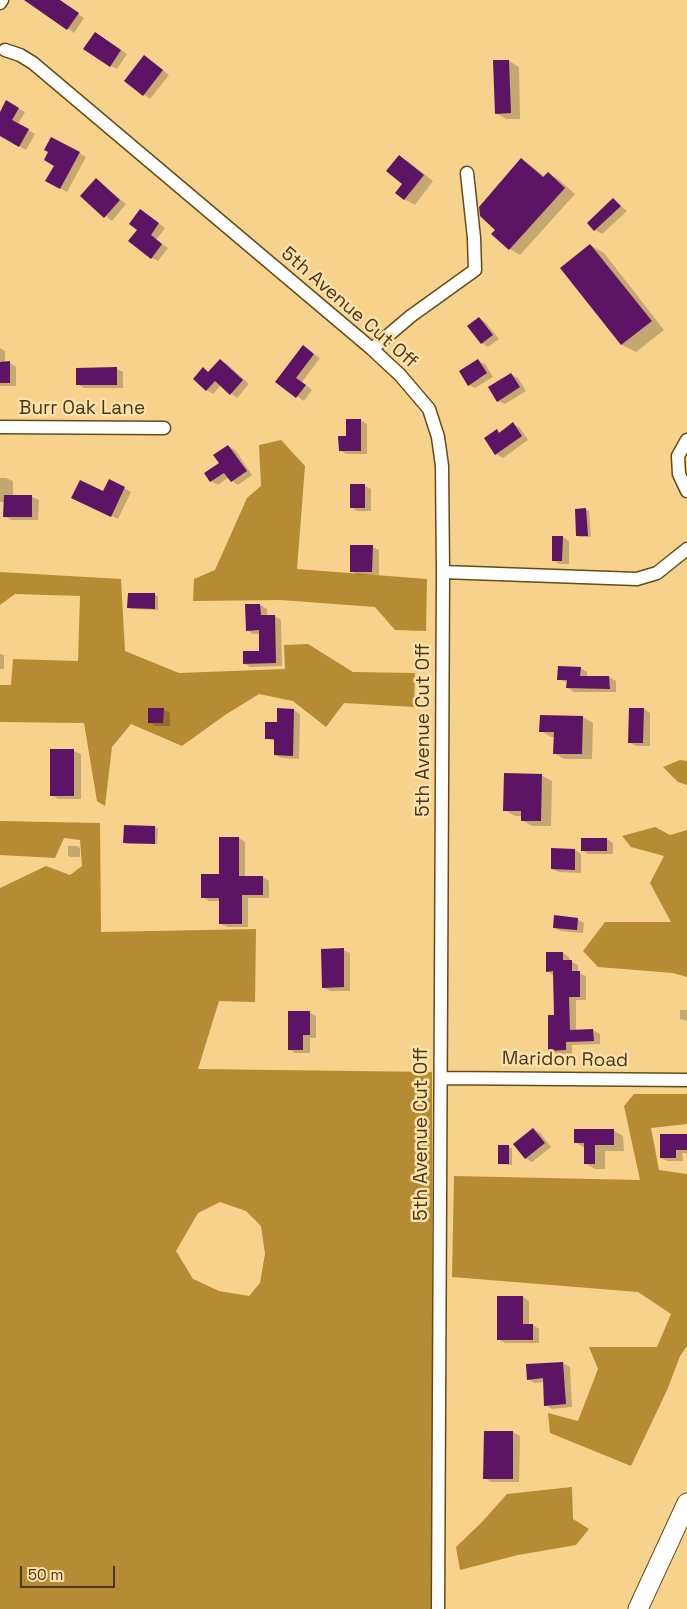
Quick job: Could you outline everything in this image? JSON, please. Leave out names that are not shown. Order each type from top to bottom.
[{"type":"highway","points":[[638,1609],[687,1503]]},
{"type":"street","name":"5th Avenue Cut Off","points":[[2,48],[20,55],[33,63],[372,349],[400,375],[429,409],[438,437],[442,466],[443,572],[438,1609]]},
{"type":"street","points":[[372,349],[411,316],[475,270],[474,238],[467,173]]},
{"type":"street","name":"Burr Oak Lane","points":[[0,427],[164,428]]},
{"type":"street","points":[[687,440],[678,456],[679,474],[687,491]]},
{"type":"street","points":[[443,572],[637,579],[657,573],[687,549]]},
{"type":"street","name":"Maridon Road","points":[[442,1078],[687,1080]]},
{"type":"shaded area","points":[[281,440],[305,466],[297,569],[427,579],[426,631],[395,630],[375,607],[281,600],[193,601],[194,579],[215,570],[247,498],[261,486],[259,445]]},
{"type":"shaded area","points":[[0,572],[121,579],[125,651],[179,673],[285,669],[284,645],[308,644],[353,672],[415,673],[414,707],[344,703],[326,727],[293,701],[259,694],[225,715],[182,746],[131,724],[112,747],[105,806],[97,801],[84,723],[0,722],[0,685],[11,685],[13,659],[78,661],[80,596],[15,594],[0,605]]},
{"type":"shaded area","points":[[680,760],[687,761],[687,785],[678,782],[663,767]]},
{"type":"shaded area","points":[[0,821],[100,823],[101,932],[256,929],[255,1002],[219,1001],[198,1069],[432,1072],[432,1609],[0,1609],[0,888],[46,866],[70,875],[82,866],[80,840],[64,838],[55,858],[0,855]],"holes":[[[220,1202],[246,1211],[261,1226],[265,1254],[260,1283],[249,1296],[219,1291],[193,1279],[176,1251],[198,1213]]]},
{"type":"shaded area","points":[[655,827],[670,835],[687,830],[687,977],[673,973],[598,967],[583,951],[605,922],[671,922],[650,883],[664,856],[631,847],[622,836]]},
{"type":"shaded area","points":[[634,1094],[687,1094],[687,1124],[651,1128],[659,1170],[687,1174],[687,1346],[680,1356],[668,1388],[631,1466],[550,1433],[548,1413],[578,1421],[598,1369],[589,1347],[657,1347],[671,1314],[638,1292],[452,1277],[454,1176],[640,1180],[624,1106]]},
{"type":"shaded area","points":[[572,1487],[573,1519],[589,1529],[576,1545],[518,1555],[460,1570],[456,1547],[507,1494]]},
{"type":"building","points":[[24,0],[60,0],[79,13],[67,30]]},
{"type":"building","points":[[95,32],[121,50],[110,67],[83,49]]},
{"type":"building","points":[[144,55],[163,70],[143,96],[124,81]]},
{"type":"building","points":[[493,60],[509,60],[511,113],[495,114]]},
{"type":"building","points":[[6,100],[19,108],[12,120],[29,129],[19,147],[0,136],[0,112]]},
{"type":"building","points":[[51,137],[80,152],[60,189],[45,181],[54,166],[44,160],[48,152],[44,150]]},
{"type":"building","points":[[399,155],[424,175],[404,200],[395,193],[402,184],[386,171]]},
{"type":"building","points":[[521,158],[543,177],[548,172],[565,188],[509,250],[491,234],[495,230],[480,216],[479,207]]},
{"type":"building","points":[[96,178],[120,200],[104,218],[80,196]]},
{"type":"building","points":[[613,198],[621,206],[594,231],[587,223]]},
{"type":"building","points":[[140,209],[159,223],[151,235],[162,244],[151,259],[128,241],[137,230],[129,224]]},
{"type":"building","points":[[590,244],[652,321],[621,345],[560,268]]},
{"type":"building","points":[[479,317],[493,335],[481,344],[467,326]]},
{"type":"building","points":[[303,345],[314,354],[296,378],[306,385],[296,398],[275,382]]},
{"type":"building","points":[[220,359],[243,380],[230,395],[215,381],[206,391],[193,379],[203,367],[208,372]]},
{"type":"building","points":[[478,359],[487,373],[468,386],[459,371]]},
{"type":"building","points":[[10,361],[10,383],[0,383],[0,362]]},
{"type":"building","points":[[117,367],[117,385],[76,385],[76,368]]},
{"type":"building","points":[[511,373],[520,387],[497,402],[488,387]]},
{"type":"building","points":[[346,419],[361,419],[361,451],[339,451],[338,436],[346,436]]},
{"type":"building","points":[[513,422],[522,436],[495,455],[484,438],[497,429],[499,433]]},
{"type":"building","points":[[228,445],[247,471],[231,482],[224,473],[210,482],[204,473],[219,463],[213,455]]},
{"type":"building","points":[[109,479],[125,487],[111,517],[71,498],[80,480],[103,491]]},
{"type":"building","points":[[350,484],[365,484],[365,508],[350,508]]},
{"type":"building","points":[[4,495],[32,495],[32,517],[3,517]]},
{"type":"building","points":[[586,508],[588,536],[576,536],[575,509]]},
{"type":"building","points":[[552,536],[563,536],[562,561],[552,561]]},
{"type":"building","points":[[350,545],[373,545],[372,572],[350,572]]},
{"type":"building","points":[[128,593],[155,593],[155,609],[127,608]]},
{"type":"building","points":[[245,604],[260,604],[261,615],[275,615],[276,663],[243,664],[243,651],[259,651],[259,630],[246,631]]},
{"type":"building","points":[[558,666],[581,667],[580,676],[609,676],[610,689],[566,688],[567,680],[557,680]]},
{"type":"building","points":[[148,708],[164,708],[163,723],[148,723]]},
{"type":"building","points":[[277,708],[294,709],[293,756],[274,755],[274,739],[265,739],[265,722],[277,722]]},
{"type":"building","points":[[629,708],[644,708],[643,743],[628,743]]},
{"type":"building","points":[[540,715],[583,716],[582,754],[553,754],[554,732],[539,732]]},
{"type":"building","points":[[50,749],[74,749],[74,796],[50,796]]},
{"type":"building","points":[[504,773],[542,774],[541,821],[521,821],[521,811],[503,811]]},
{"type":"building","points":[[124,825],[155,826],[155,844],[123,843]]},
{"type":"building","points":[[219,837],[239,837],[239,876],[263,876],[263,895],[242,895],[242,924],[219,924],[219,898],[201,898],[201,874],[219,874]]},
{"type":"building","points":[[581,838],[607,838],[607,851],[581,851]]},
{"type":"building","points":[[551,848],[575,849],[575,870],[551,869]]},
{"type":"building","points":[[554,915],[578,918],[577,930],[553,928]]},
{"type":"building","points":[[344,948],[344,987],[322,988],[321,949]]},
{"type":"building","points":[[546,952],[563,952],[563,960],[572,960],[572,971],[580,971],[580,997],[569,997],[570,1030],[593,1029],[594,1041],[566,1042],[566,1050],[548,1051],[548,1015],[554,1015],[553,971],[546,972]]},
{"type":"building","points":[[288,1011],[310,1011],[310,1035],[303,1035],[303,1050],[288,1050]]},
{"type":"building","points":[[533,1128],[545,1143],[525,1159],[513,1144]]},
{"type":"building","points":[[574,1129],[614,1129],[614,1145],[595,1145],[595,1164],[584,1164],[584,1143],[574,1143]]},
{"type":"building","points":[[660,1134],[687,1134],[687,1150],[676,1150],[676,1158],[660,1158]]},
{"type":"building","points":[[498,1145],[509,1145],[509,1164],[498,1164]]},
{"type":"building","points":[[497,1296],[523,1296],[523,1324],[533,1324],[533,1340],[497,1340]]},
{"type":"building","points":[[563,1362],[566,1404],[544,1406],[543,1378],[527,1380],[526,1364]]},
{"type":"building","points":[[484,1431],[513,1431],[513,1479],[483,1479]]}]
